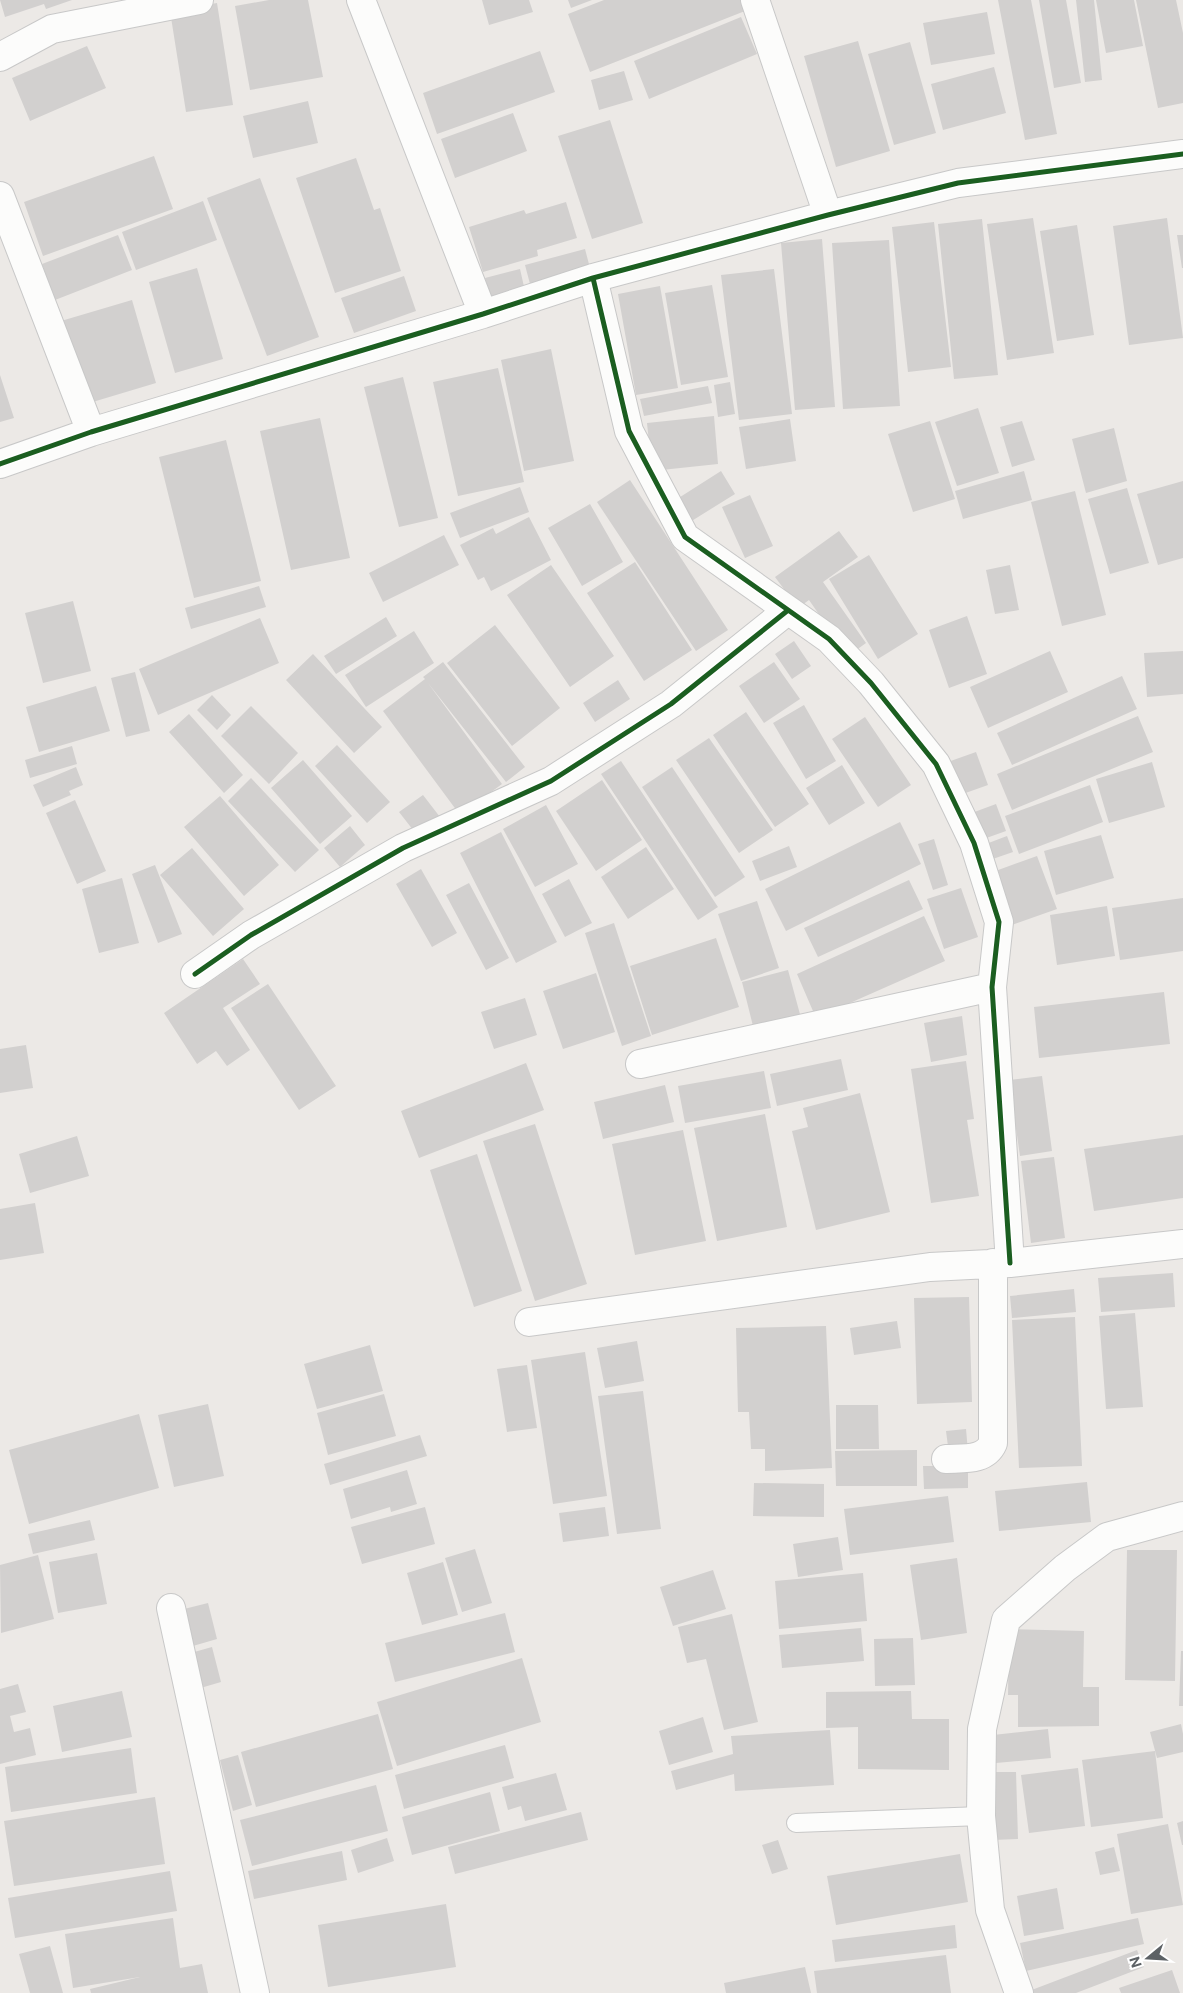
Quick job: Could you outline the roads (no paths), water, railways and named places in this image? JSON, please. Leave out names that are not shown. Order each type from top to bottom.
[{"type":"street","points":[[0,57],[52,30],[200,0]]},
{"type":"street","points":[[360,0],[484,314]]},
{"type":"street","points":[[755,0],[828,215]]},
{"type":"street","points":[[0,464],[91,432],[484,314],[593,278],[828,215],[958,183],[1183,154]]},
{"type":"street","points":[[0,196],[91,432]]},
{"type":"street","points":[[593,278],[629,431],[685,538],[829,639],[871,683],[936,764],[974,843],[999,922],[992,987],[1002,1263],[993,1443],[989,1452],[977,1458],[946,1459]]},
{"type":"street","points":[[195,974],[251,935],[403,848],[551,782],[671,704],[787,611]]},
{"type":"street","points":[[640,1064],[992,987]]},
{"type":"street","points":[[529,1322],[930,1267],[1002,1263],[1183,1244]]},
{"type":"street","points":[[1018,1993],[990,1910],[981,1816],[982,1729],[1006,1620],[1065,1568],[1107,1537],[1183,1516]]},
{"type":"street","points":[[172,1608],[254,1993]]},
{"type":"lane","points":[[796,1823],[981,1816]]}]
